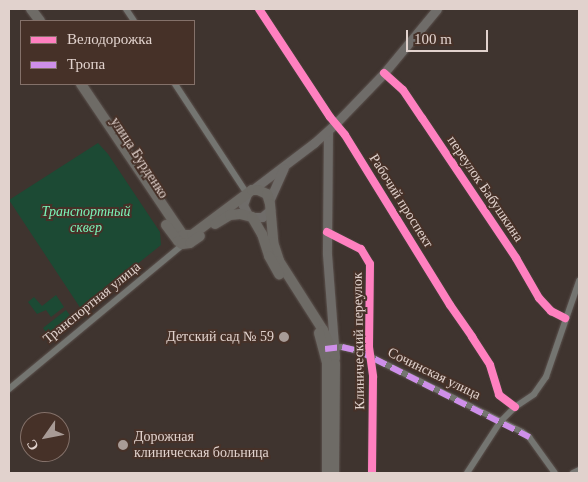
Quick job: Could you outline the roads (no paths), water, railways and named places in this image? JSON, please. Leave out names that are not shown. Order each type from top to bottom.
[{"type":"main road","points":[[24,9],[32,20]]},
{"type":"main road","points":[[32,9],[39,20]]},
{"type":"main road","points":[[187,240],[328,131],[384,73],[437,9]]},
{"type":"main road","name":"улица Бурденко","points":[[75,85],[178,242],[187,240],[179,231],[82,85]]},
{"type":"main road","points":[[328,131],[326,232],[331,348],[335,364],[334,473]]},
{"type":"main road","points":[[285,166],[270,199],[273,242],[279,261],[316,318],[331,348],[327,362],[327,473]]},
{"type":"main road","points":[[248,191],[263,191],[270,199]]},
{"type":"main road","points":[[248,191],[243,205],[262,234],[272,262],[318,332],[331,348]]},
{"type":"main road","points":[[187,240],[194,241],[226,216],[262,217],[270,210]]},
{"type":"street","points":[[126,9],[133,20]]},
{"type":"street","name":"Рабочий проспект","points":[[259,9],[335,124],[345,135],[450,305],[481,351],[490,366],[499,395],[515,407]]},
{"type":"street","name":"переулок Бабушкина","points":[[384,73],[403,90],[516,258],[540,298],[551,311],[565,318]]},
{"type":"street","points":[[175,85],[248,191]]},
{"type":"street","name":"Клинический переулок","points":[[326,232],[361,249],[370,264],[369,347],[372,357],[372,473]]},
{"type":"street","name":"Транспортная улица","points":[[9,389],[187,240]]},
{"type":"street","points":[[467,473],[500,422],[515,407],[534,394],[546,377],[565,318],[577,293],[579,281]]},
{"type":"street","name":"Сочинская улица","points":[[331,348],[352,349],[372,357],[529,437],[555,473]]},
{"type":"street","points":[[573,473],[579,470]]},
{"type":"place","name":"Детский сад № 59","points":[[284,337]]},
{"type":"place","name":"Дорожная клиническая больница","points":[[123,445]]},
{"type":"park label","name":"Транспортный сквер","points":[[86,220]]}]
